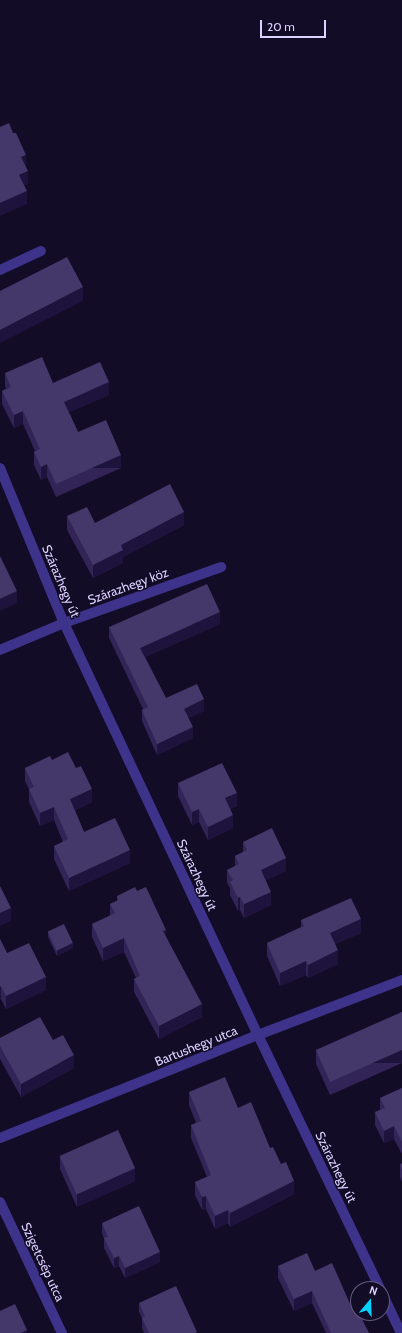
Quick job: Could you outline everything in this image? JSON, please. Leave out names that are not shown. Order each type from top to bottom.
[{"type":"street","points":[[0,270],[41,251]]},
{"type":"street","name":"Szárazhegy út","points":[[0,468],[64,623],[258,1035],[376,1281]]},
{"type":"street","name":"Szárazhegy köz","points":[[0,650],[64,623],[221,567]]},
{"type":"street","name":"Bartushegy utca","points":[[0,1138],[258,1035],[402,980]]},
{"type":"street","name":"Szigetcsép utca","points":[[0,1202],[62,1333]]},
{"type":"street","points":[[390,1310],[401,1333]]},
{"type":"building","points":[[9,123],[13,133],[16,133],[26,155],[21,157],[28,171],[19,175],[27,191],[0,203],[0,127]]},
{"type":"building","points":[[67,257],[83,287],[0,330],[0,291]]},
{"type":"building","points":[[42,357],[53,383],[100,362],[109,382],[64,402],[78,432],[106,420],[121,455],[56,484],[47,464],[41,467],[34,452],[40,449],[23,411],[14,415],[2,391],[11,387],[5,373]]},
{"type":"building","points":[[170,484],[184,512],[121,545],[123,550],[93,565],[67,516],[87,507],[95,523]]},
{"type":"building","points":[[0,556],[17,591],[0,599]]},
{"type":"building","points":[[207,584],[220,612],[140,648],[166,698],[197,684],[204,699],[184,709],[193,727],[157,744],[142,710],[148,707],[109,627]]},
{"type":"building","points":[[68,752],[76,768],[81,766],[92,789],[70,799],[84,832],[115,818],[130,850],[69,878],[54,846],[68,839],[54,807],[40,813],[29,789],[34,787],[25,768],[50,756],[52,760]]},
{"type":"building","points":[[222,763],[237,793],[225,798],[233,815],[208,827],[199,809],[192,812],[178,783]]},
{"type":"building","points":[[272,828],[286,858],[261,870],[271,892],[244,904],[240,897],[238,898],[230,882],[233,880],[227,870],[239,864],[235,856],[247,850],[243,842]]},
{"type":"building","points":[[0,886],[11,908],[0,913]]},
{"type":"building","points":[[135,887],[137,891],[146,887],[166,930],[163,931],[202,1004],[159,1026],[134,979],[140,976],[124,938],[103,948],[92,924],[115,913],[110,904],[118,900],[117,896]]},
{"type":"building","points":[[351,898],[361,919],[330,933],[338,950],[308,965],[306,961],[280,973],[267,943],[304,926],[301,920]]},
{"type":"building","points":[[64,924],[73,943],[57,951],[48,932]]},
{"type":"building","points":[[0,939],[7,953],[29,943],[46,977],[6,996],[1,986],[0,987]]},
{"type":"building","points":[[402,1012],[402,1050],[330,1082],[316,1050]]},
{"type":"building","points":[[40,1017],[53,1040],[63,1035],[74,1055],[21,1084],[0,1046],[0,1038]]},
{"type":"building","points":[[225,1077],[238,1108],[251,1102],[270,1148],[273,1147],[281,1164],[286,1162],[294,1181],[230,1213],[228,1210],[215,1216],[206,1196],[202,1197],[195,1182],[211,1175],[191,1125],[201,1121],[189,1092]]},
{"type":"building","points":[[402,1088],[402,1142],[394,1126],[384,1131],[375,1112],[385,1108],[380,1098]]},
{"type":"building","points":[[118,1130],[135,1168],[77,1194],[60,1156]]},
{"type":"building","points":[[139,1206],[160,1252],[125,1268],[119,1256],[114,1258],[104,1238],[108,1237],[102,1223]]},
{"type":"building","points":[[307,1253],[315,1271],[332,1263],[350,1304],[350,1321],[363,1321],[369,1333],[331,1333],[312,1291],[294,1299],[278,1266]]},
{"type":"building","points":[[176,1286],[197,1332],[149,1333],[142,1318],[145,1316],[139,1303]]},
{"type":"building","points":[[15,1304],[27,1330],[21,1333],[0,1333],[0,1311]]}]
